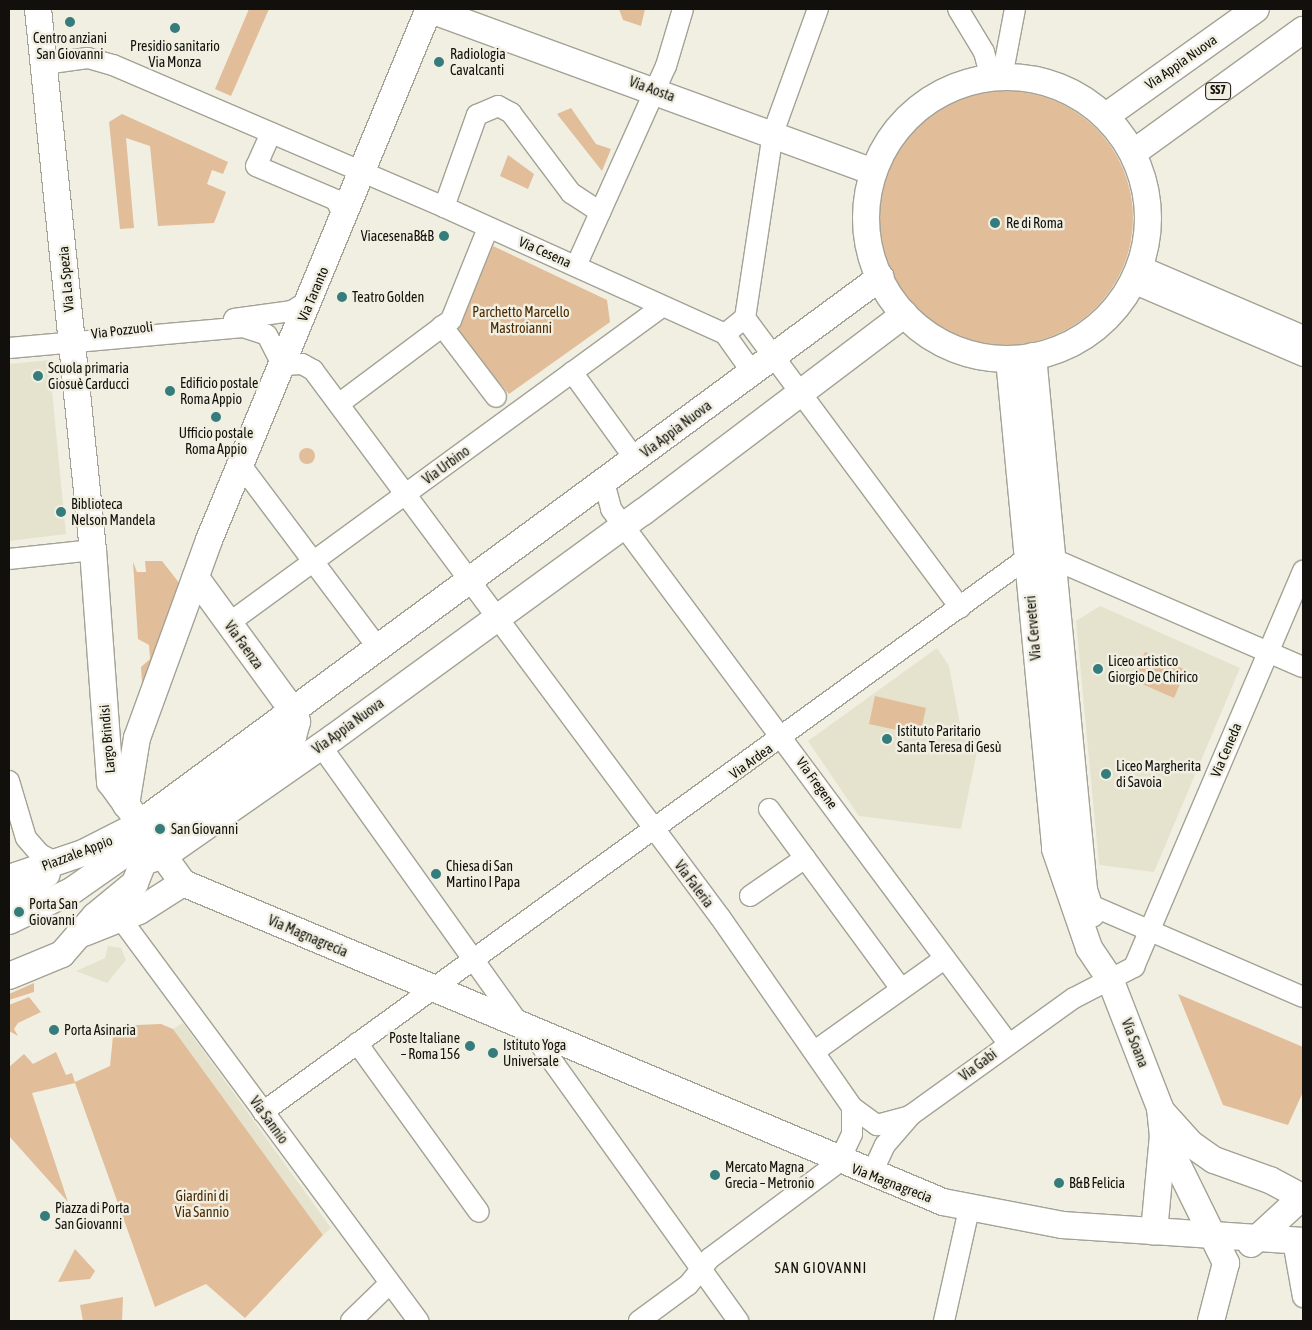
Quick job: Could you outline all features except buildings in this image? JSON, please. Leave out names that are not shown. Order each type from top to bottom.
[{"type":"main road","name":"Via La Spezia","points":[[38,9],[92,550]]},
{"type":"main road","name":"Via Aosta","points":[[429,9],[773,133],[873,172]]},
{"type":"main road","name":"Via Taranto","points":[[196,578],[240,464],[364,174],[429,9]]},
{"type":"main road","name":"Via Appia Nuova","points":[[1106,116],[1256,9]]},
{"type":"main road","name":"SS7","points":[[1133,153],[1303,30]]},
{"type":"main road","points":[[996,77],[1063,88],[1106,116],[1133,153],[1147,208],[1137,275],[1111,313],[1087,334],[1021,358],[954,349],[905,314],[881,277],[866,222],[873,172],[889,139],[916,110],[952,87],[996,77]]},
{"type":"main road","name":"Via Appia Nuova","points":[[146,836],[293,711],[380,649],[881,277]]},
{"type":"main road","name":"Via Appia Nuova","points":[[198,833],[624,526],[905,314]]},
{"type":"main road","name":"Via Cerveteri","points":[[1021,358],[1027,558],[1043,596]]},
{"type":"main road","name":"Via Cerveteri","points":[[1021,358],[1053,559],[1043,596],[1052,828],[1088,904],[1110,978]]},
{"type":"main road","name":"Largo Brindisi","points":[[92,550],[109,772],[114,792],[146,836]]},
{"type":"main road","name":"Largo Brindisi","points":[[146,836],[137,738],[196,578]]},
{"type":"main road","name":"Via Faenza","points":[[196,578],[293,711]]},
{"type":"main road","name":"Piazzale Appio","points":[[57,862],[100,846],[146,836],[198,833]]},
{"type":"main road","points":[[9,921],[66,894],[146,836],[183,883]]},
{"type":"main road","name":"Piazzale Appio","points":[[78,935],[135,883],[146,836]]},
{"type":"main road","points":[[9,878],[34,886],[57,862]]},
{"type":"main road","points":[[9,878],[57,862]]},
{"type":"main road","points":[[1071,867],[1089,948],[1110,978]]},
{"type":"main road","name":"Piazzale Appio","points":[[9,960],[121,919],[183,883]]},
{"type":"main road","name":"Via Magnagrecia","points":[[183,883],[871,1176],[969,1209],[1040,1223],[1298,1241]]},
{"type":"main road","points":[[9,976],[54,959],[78,935]]},
{"type":"main road","name":"Via Soana","points":[[1110,978],[1169,1132]]},
{"type":"main road","points":[[1169,1132],[1222,1164],[1262,1177],[1303,1196]]},
{"type":"main road","points":[[1169,1132],[1185,1175],[1226,1263]]},
{"type":"main road","points":[[1154,1232],[1158,1193],[1169,1132]]},
{"type":"main road","points":[[1158,1193],[1169,1179],[1222,1164]]},
{"type":"main road","points":[[1211,1321],[1226,1263],[1258,1239],[1303,1196]]},
{"type":"main road","points":[[1298,1241],[1303,1196]]},
{"type":"street","points":[[576,266],[654,90],[683,9]]},
{"type":"street","points":[[752,372],[725,334],[745,318],[773,133],[818,9]]},
{"type":"street","points":[[958,9],[984,52],[996,77]]},
{"type":"street","points":[[996,77],[1015,9]]},
{"type":"street","name":"Via Cesena","points":[[44,64],[80,58],[101,60],[271,132],[364,174],[444,206],[488,228],[725,334]]},
{"type":"street","points":[[444,206],[477,115],[498,106],[512,112],[571,194],[600,212]]},
{"type":"street","points":[[271,132],[256,166],[336,200],[345,219]]},
{"type":"street","points":[[340,404],[451,320],[488,228]]},
{"type":"street","points":[[1137,275],[1303,336]]},
{"type":"street","points":[[1137,275],[1303,356]]},
{"type":"street","name":"Via Pozzuoli","points":[[72,340],[90,332],[276,315],[297,310],[311,299]]},
{"type":"street","name":"Via Urbino","points":[[228,623],[663,306]]},
{"type":"street","points":[[745,318],[800,395],[960,608]]},
{"type":"street","points":[[442,326],[496,398]]},
{"type":"street","name":"Via Pozzuoli","points":[[72,340],[91,343],[243,327],[267,335],[282,365]]},
{"type":"street","points":[[9,348],[72,340]]},
{"type":"street","points":[[282,365],[311,368],[340,404],[498,618]]},
{"type":"street","points":[[572,372],[626,448]]},
{"type":"street","points":[[240,464],[315,559],[380,649]]},
{"type":"street","name":"Via Fregene","points":[[604,482],[609,505],[624,526],[784,737],[944,959],[1008,1043]]},
{"type":"street","points":[[9,559],[92,550]]},
{"type":"street","name":"Via Ardea","points":[[263,1112],[784,737],[1027,558]]},
{"type":"street","points":[[1053,559],[1303,668]]},
{"type":"street","name":"Via Ceneda","points":[[1110,978],[1134,967],[1303,570]]},
{"type":"street","name":"Via Faleria","points":[[498,618],[815,1051],[852,1107]]},
{"type":"street","points":[[321,746],[474,961],[525,1028],[738,1321]]},
{"type":"street","points":[[9,781],[26,838],[40,854],[57,862]]},
{"type":"street","points":[[769,810],[901,989]]},
{"type":"street","points":[[750,896],[805,858]]},
{"type":"street","points":[[1088,904],[1303,997]]},
{"type":"street","name":"Via Sannio","points":[[121,919],[418,1321]]},
{"type":"street","points":[[815,1051],[944,959]]},
{"type":"street","name":"Via Gabi","points":[[871,1176],[885,1145],[911,1115],[1008,1043],[1110,978]]},
{"type":"street","points":[[357,1043],[479,1212]]},
{"type":"street","points":[[639,1321],[702,1270],[710,1258],[839,1162],[852,1134],[852,1107]]},
{"type":"street","points":[[852,1107],[877,1125],[911,1115]]},
{"type":"street","points":[[944,1321],[969,1209]]},
{"type":"street","points":[[1298,1241],[1303,1298]]},
{"type":"street","points":[[351,1321],[390,1283]]},
{"type":"shaded area","points":[[49,360],[66,534],[9,541],[9,364]]},
{"type":"shaded area","points":[[1100,606],[1240,668],[1154,872],[1099,865],[1076,621]]},
{"type":"shaded area","name":"Istituto Paritario Santa Teresa di Gesù","points":[[937,648],[949,666],[963,740],[980,737],[961,829],[859,816],[808,741]]},
{"type":"shaded area","points":[[108,946],[121,948],[126,960],[107,983],[76,971],[105,958]]},
{"type":"shaded area","points":[[183,1023],[331,1228],[323,1235],[173,1029]]},
{"type":"green space","points":[[249,9],[269,9],[231,96],[215,89]]},
{"type":"green space","points":[[619,9],[645,9],[641,26],[623,20]]},
{"type":"green space","points":[[1006,91],[1031,94],[1054,101],[1066,106],[1096,128],[1118,158],[1123,170],[1130,193],[1133,218],[1130,243],[1123,266],[1118,278],[1096,308],[1066,330],[1054,335],[1031,342],[1006,345],[981,342],[958,335],[946,330],[916,308],[894,278],[889,266],[882,243],[879,218],[882,193],[889,170],[894,158],[916,128],[946,106],[958,101],[981,94]]},
{"type":"green space","points":[[571,108],[596,144],[611,149],[602,171],[557,114]]},
{"type":"green space","points":[[122,114],[228,162],[223,174],[212,170],[207,184],[226,192],[214,223],[158,226],[150,146],[126,138],[134,228],[120,229],[109,122]]},
{"type":"green space","points":[[508,155],[534,174],[528,189],[500,176]]},
{"type":"green space","name":"Parchetto Marcello Mastroianni","points":[[493,246],[607,300],[610,322],[509,394],[456,333]]},
{"type":"green space","points":[[307,448],[315,456],[307,464],[299,456]]},
{"type":"green space","points":[[145,561],[162,561],[180,584],[143,699],[141,667],[150,659],[149,645],[138,639],[133,562],[137,572],[146,572]]},
{"type":"green space","points":[[1145,652],[1186,670],[1174,698],[1133,680]]},
{"type":"green space","points":[[875,696],[926,708],[920,735],[869,724]]},
{"type":"green space","points":[[34,983],[34,992],[9,1000],[9,994]]},
{"type":"green space","points":[[1178,994],[1303,1047],[1303,1092],[1288,1125],[1223,1105]]},
{"type":"green space","points":[[29,997],[41,1012],[18,1023],[14,1029],[18,1036],[9,1031],[9,1005]]},
{"type":"green space","name":"Giardini di Via Sannio","points":[[161,1024],[173,1029],[323,1235],[245,1318],[206,1284],[155,1307],[75,1083],[32,1093],[68,1202],[9,1136],[9,1067],[24,1054],[33,1064],[56,1052],[66,1075],[72,1073],[75,1082],[110,1066],[114,1026]]},
{"type":"green space","points":[[75,1249],[95,1271],[90,1279],[58,1282]]},
{"type":"green space","points":[[123,1297],[122,1321],[83,1321],[80,1305]]},
{"type":"place","name":"Centro anziani San Giovanni","points":[[70,22]]},
{"type":"place","name":"Presidio sanitario Via Monza","points":[[175,28]]},
{"type":"place","name":"Radiologia Cavalcanti","points":[[439,62]]},
{"type":"place","name":"Re di Roma","points":[[995,223]]},
{"type":"place","name":"ViacesenaB&B","points":[[444,236]]},
{"type":"place","name":"Teatro Golden","points":[[342,297]]},
{"type":"place","name":"Scuola primaria Giosuè Carducci","points":[[38,376]]},
{"type":"place","name":"Edificio postale Roma Appio","points":[[170,391]]},
{"type":"place","name":"Ufficio postale Roma Appio","points":[[216,417]]},
{"type":"place","name":"Biblioteca Nelson Mandela","points":[[61,512]]},
{"type":"place","name":"Liceo artistico Giorgio De Chirico","points":[[1098,669]]},
{"type":"place","name":"Istituto Paritario Santa Teresa di Gesù","points":[[887,739]]},
{"type":"place","name":"Liceo Margherita di Savoia","points":[[1106,774]]},
{"type":"place","name":"San Giovanni","points":[[160,829]]},
{"type":"place","name":"Chiesa di San Martino I Papa","points":[[436,874]]},
{"type":"place","name":"Porta San Giovanni","points":[[19,912]]},
{"type":"place","name":"Porta Asinaria","points":[[54,1030]]},
{"type":"place","name":"Poste Italiane – Roma 156","points":[[470,1046]]},
{"type":"place","name":"Istituto Yoga Universale","points":[[493,1053]]},
{"type":"place","name":"Mercato Magna Grecia – Metronio","points":[[715,1175]]},
{"type":"place","name":"B&B Felicia","points":[[1059,1183]]},
{"type":"place","name":"Piazza di Porta San Giovanni","points":[[45,1216]]},
{"type":"district","name":"SAN GIOVANNI","points":[[821,1268]]}]
